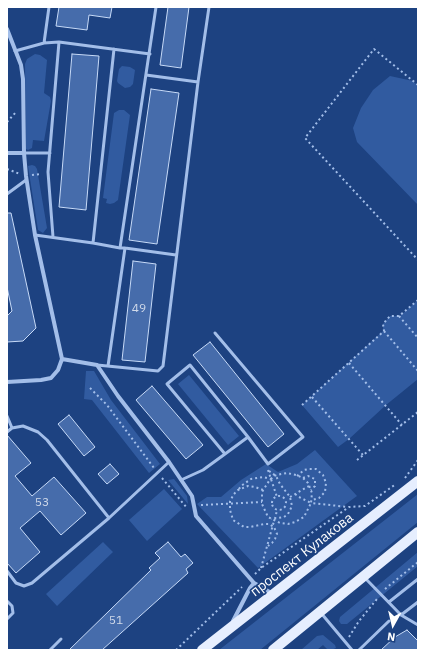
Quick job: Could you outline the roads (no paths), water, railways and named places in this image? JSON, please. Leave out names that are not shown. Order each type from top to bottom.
[{"type":"main road","name":"проспект Кулакова","points":[[202,650],[418,481]]},
{"type":"main road","points":[[273,650],[418,532]]},
{"type":"street","points":[[7,29],[21,65],[26,180],[35,235],[62,359],[58,370],[51,378],[7,382]]},
{"type":"street","points":[[7,153],[24,153]]},
{"type":"street","points":[[62,359],[97,365],[118,396],[169,462],[192,496],[196,516],[250,579],[254,583],[274,594]]},
{"type":"street","points":[[229,629],[254,583]]},
{"type":"lane","points":[[44,43],[49,7]]},
{"type":"lane","points":[[120,248],[156,7]]},
{"type":"lane","points":[[97,365],[158,371],[163,366],[198,82],[209,7]]},
{"type":"lane","points":[[53,237],[48,172],[59,42]]},
{"type":"lane","points":[[15,51],[44,43],[59,42],[150,54]]},
{"type":"lane","points":[[93,243],[114,49]]},
{"type":"lane","points":[[146,75],[198,82]]},
{"type":"lane","points":[[24,153],[50,153]]},
{"type":"lane","points":[[7,194],[26,180]]},
{"type":"lane","points":[[35,235],[176,255]]},
{"type":"lane","points":[[108,366],[125,248]]},
{"type":"lane","points":[[215,333],[303,437],[268,464],[190,365],[168,384],[225,454]]},
{"type":"lane","points":[[7,416],[12,428]]},
{"type":"lane","points":[[7,432],[12,428],[23,426],[38,432],[47,440],[109,518]]},
{"type":"lane","points":[[181,480],[203,470],[248,437]]},
{"type":"lane","points":[[7,571],[16,583],[24,586],[32,584],[109,518],[169,462]]},
{"type":"lane","points":[[363,576],[401,615],[418,625]]},
{"type":"lane","points":[[389,602],[418,579]]},
{"type":"lane","points":[[7,602],[12,606],[12,613],[7,619]]},
{"type":"lane","points":[[401,615],[418,602]]},
{"type":"lane","points":[[320,612],[352,650]]},
{"type":"lane","points":[[359,650],[389,621]]},
{"type":"lane","points":[[50,650],[61,639]]}]
